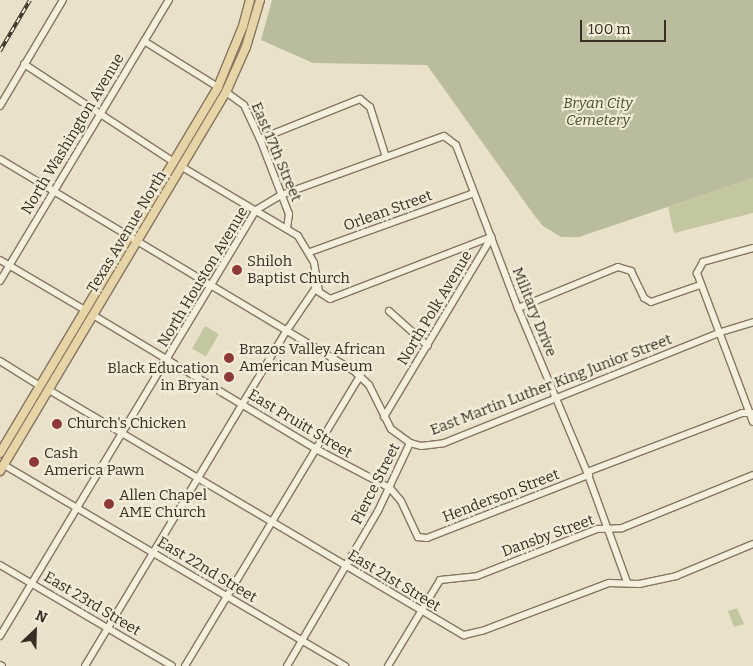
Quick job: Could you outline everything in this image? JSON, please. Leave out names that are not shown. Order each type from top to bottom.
[{"type":"main road","name":"Texas Avenue North","points":[[0,453],[218,87],[231,59],[250,0]]},
{"type":"main road","points":[[251,34],[248,26],[255,0]]},
{"type":"main road","name":"Texas Avenue North","points":[[2,468],[226,92],[251,34],[260,0]]},
{"type":"street","points":[[0,106],[63,0]]},
{"type":"street","name":"North Washington Avenue","points":[[0,281],[169,0]]},
{"type":"street","points":[[144,41],[218,87]]},
{"type":"street","points":[[24,64],[174,162]]},
{"type":"street","name":"East 17th Street","points":[[226,92],[244,106],[260,139],[289,214],[287,229]]},
{"type":"street","points":[[260,139],[356,100],[364,100],[370,107],[386,157]]},
{"type":"street","name":"North Houston Avenue","points":[[0,636],[256,210],[281,195],[440,137],[449,137]]},
{"type":"street","name":"Military Drive","points":[[449,137],[456,145],[518,308],[588,473],[627,582]]},
{"type":"street","points":[[0,159],[130,235],[360,376],[375,396],[391,429],[410,443]]},
{"type":"street","points":[[182,167],[298,236],[310,252],[317,286],[324,297],[334,298],[491,237]]},
{"type":"street","name":"Orlean Street","points":[[310,252],[474,193]]},
{"type":"street","name":"North Polk Avenue","points":[[384,417],[428,346],[491,237]]},
{"type":"street","points":[[753,248],[703,262],[698,268],[700,285],[721,332],[752,413],[753,422]]},
{"type":"street","points":[[0,260],[85,310]]},
{"type":"street","points":[[518,308],[618,267],[631,271],[644,298],[651,302],[700,285]]},
{"type":"street","points":[[85,666],[287,330],[317,286]]},
{"type":"street","points":[[389,311],[428,346]]},
{"type":"street","name":"East Pruitt Street","points":[[93,315],[314,448],[390,488],[401,501],[414,535],[422,538]]},
{"type":"street","name":"East Martin Luther King Junior Street","points":[[410,443],[432,446],[444,443],[555,397],[721,332],[753,322]]},
{"type":"street","points":[[0,361],[40,386]]},
{"type":"street","points":[[185,666],[314,448],[360,376]]},
{"type":"street","name":"East 21st Street","points":[[49,390],[420,612],[457,632],[468,635],[609,583],[649,583],[676,576],[753,544]]},
{"type":"street","name":"Henderson Street","points":[[422,538],[742,413],[752,413]]},
{"type":"street","name":"Pierce Street","points":[[287,666],[390,488],[410,443]]},
{"type":"street","name":"East 22nd Street","points":[[2,468],[77,508],[346,666]]},
{"type":"street","name":"Dansby Street","points":[[420,612],[440,580],[477,576],[597,529],[622,528],[753,475]]},
{"type":"street","name":"East 23rd Street","points":[[0,564],[172,666]]},
{"type":"street","points":[[388,666],[420,612]]},
{"type":"green space","name":"Bryan City Cemetery","points":[[272,0],[753,0],[753,178],[579,237],[561,237],[543,226],[534,215],[427,65],[313,63],[261,40]]},
{"type":"green space","points":[[753,178],[753,213],[674,233],[668,207]]},
{"type":"green space","points":[[205,326],[219,334],[206,357],[192,349]]},
{"type":"green space","points":[[737,608],[744,624],[734,627],[728,611]]},
{"type":"railway","points":[[0,51],[30,0]]},
{"type":"place","name":"Shiloh Baptist Church","points":[[237,270]]},
{"type":"place","name":"Brazos Valley African American Museum","points":[[229,358]]},
{"type":"place","name":"Black Education in Bryan","points":[[229,377]]},
{"type":"place","name":"Church's Chicken","points":[[57,424]]},
{"type":"place","name":"Cash America Pawn","points":[[34,462]]},
{"type":"place","name":"Allen Chapel AME Church","points":[[109,504]]}]
